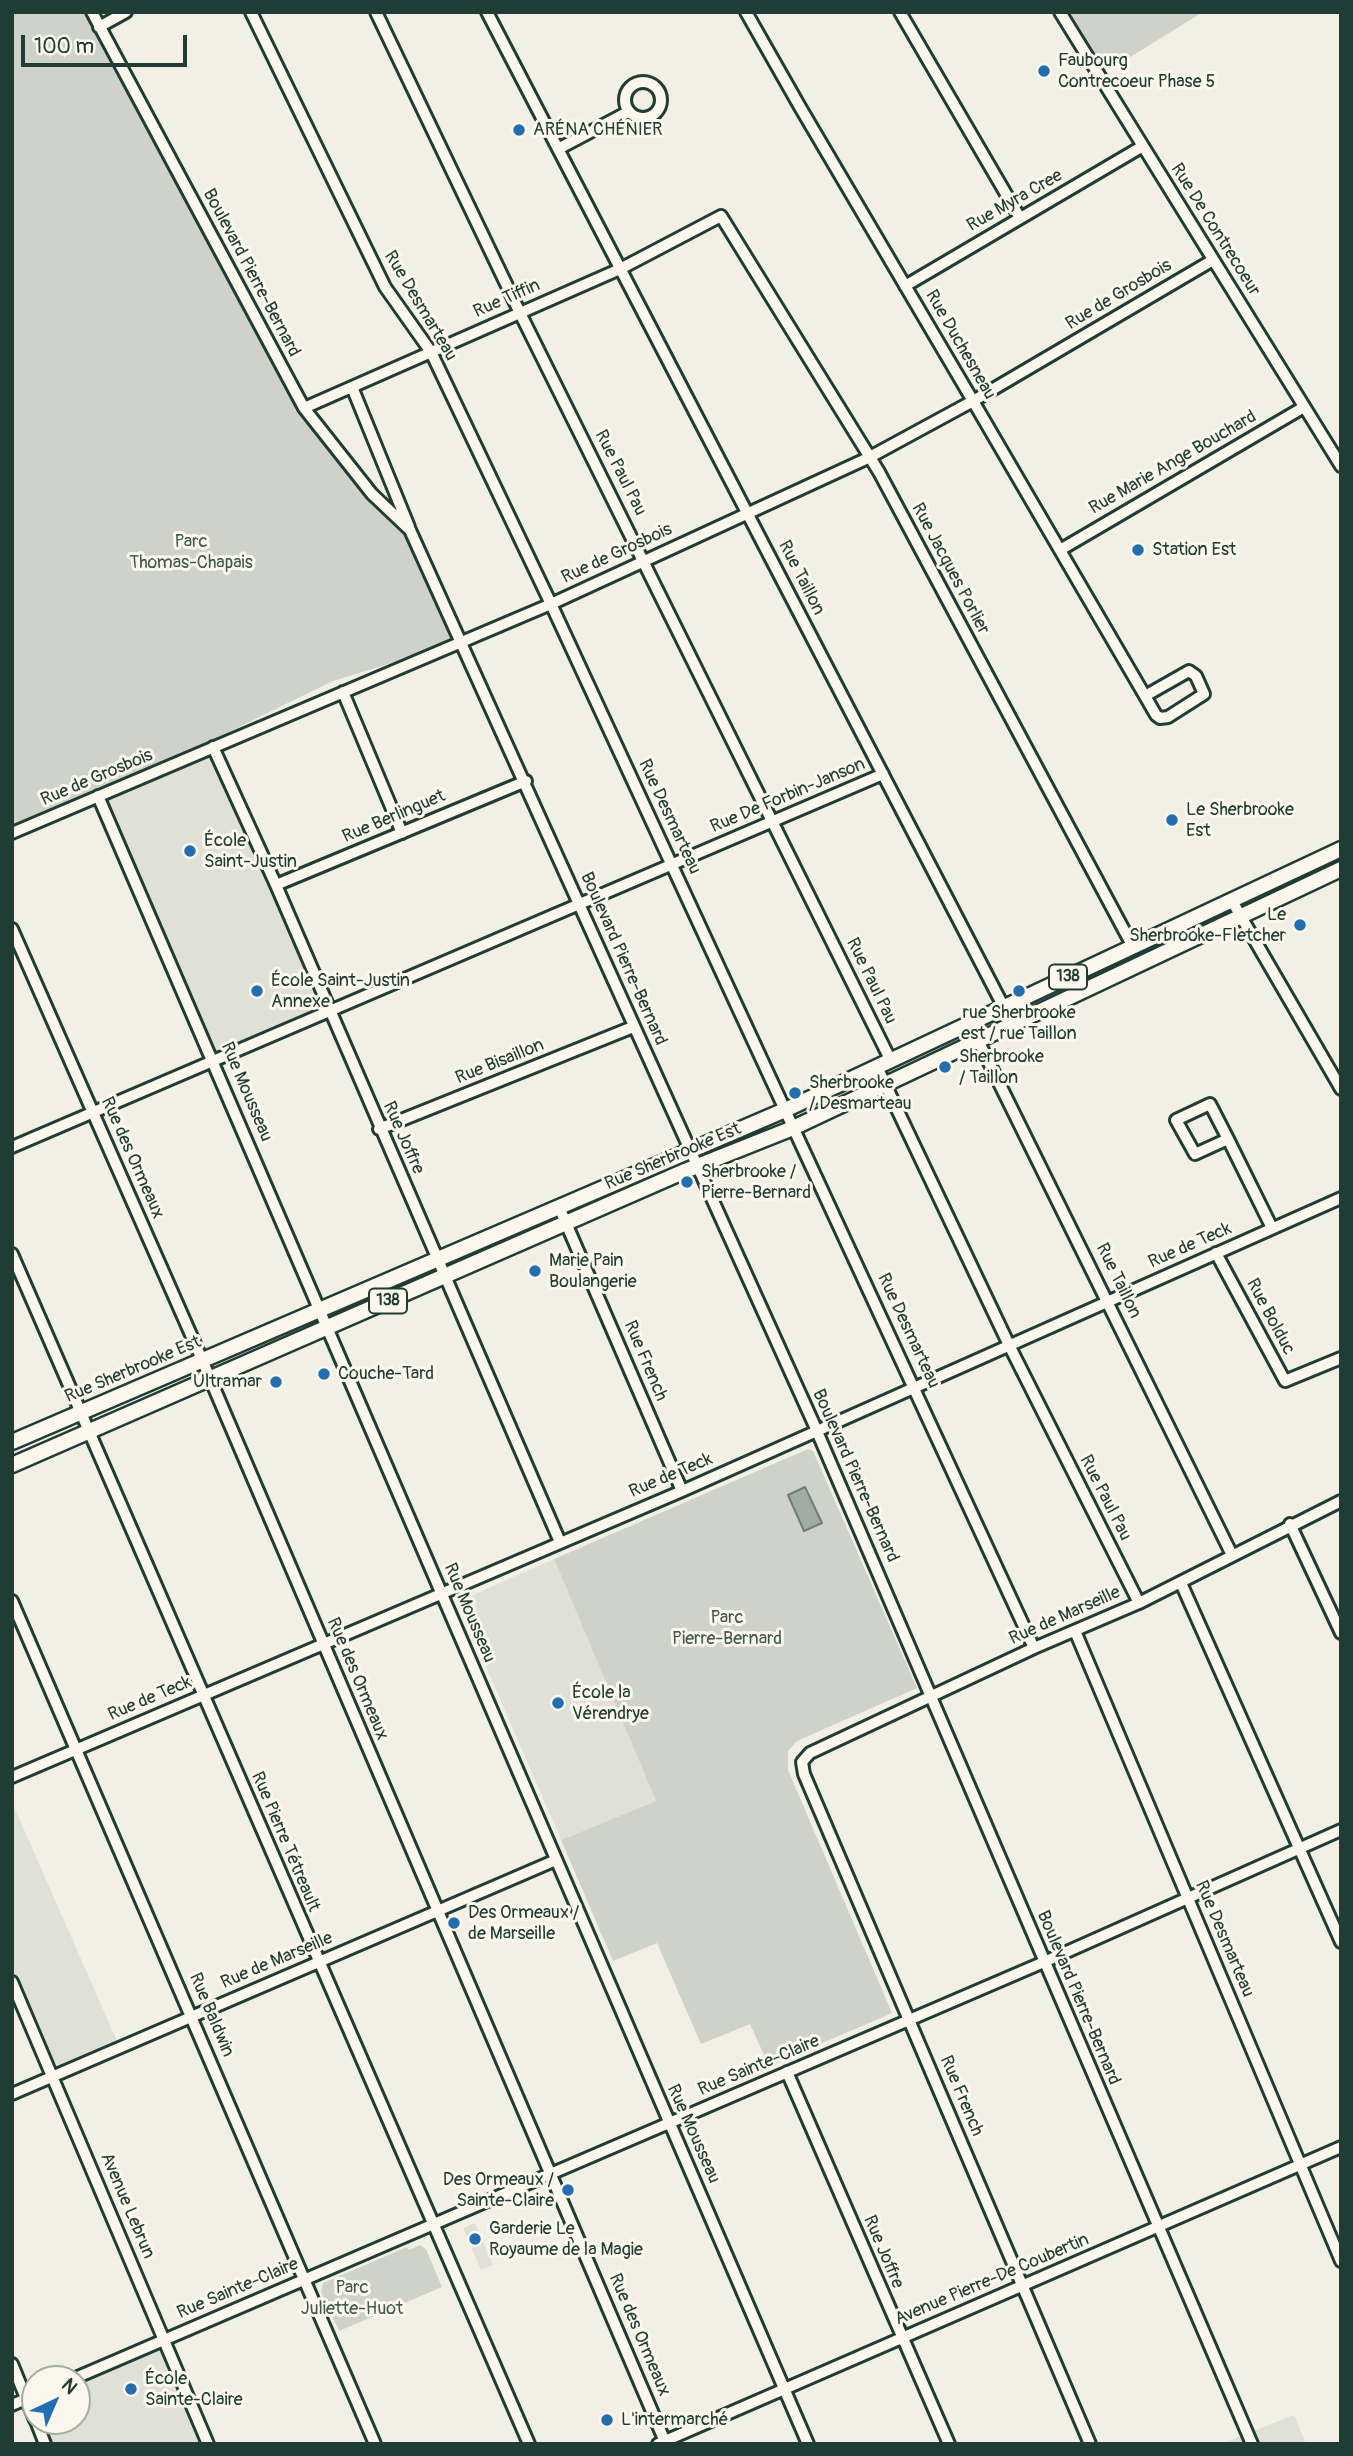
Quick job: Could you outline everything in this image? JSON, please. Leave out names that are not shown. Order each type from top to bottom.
[{"type":"main road","name":"Rue Sherbrooke Est","points":[[12,1442],[785,1110],[1341,849]]},
{"type":"main road","name":"Rue Sherbrooke Est","points":[[12,1465],[566,1223],[793,1128],[1341,869]]},
{"type":"street","name":"Boulevard Pierre-Bernard","points":[[92,12],[304,408],[372,494],[410,530]]},
{"type":"street","points":[[99,27],[126,12]]},
{"type":"street","name":"Rue Desmarteau","points":[[251,12],[384,287],[431,352],[551,604],[1034,1648]]},
{"type":"street","name":"Rue Paul Pau","points":[[376,12],[520,313],[772,822],[884,1064],[885,1084],[1009,1345],[1139,1603]]},
{"type":"street","name":"Rue Taillon","points":[[487,12],[1012,1023]]},
{"type":"street","name":"Rue Duchesneau","points":[[746,12],[1156,715],[1163,719],[1204,694],[1196,676],[1189,671],[1145,696]]},
{"type":"street","points":[[901,12],[1020,218]]},
{"type":"street","name":"Rue De Contrecoeur","points":[[1060,12],[1341,466]]},
{"type":"street","points":[[558,149],[628,112]]},
{"type":"street","name":"Rue Myra Cree","points":[[905,286],[1143,146]]},
{"type":"street","name":"Rue Tiffin","points":[[304,408],[620,269],[721,216]]},
{"type":"street","name":"Rue Jacques Porlier","points":[[721,216],[868,458],[1133,947]]},
{"type":"street","name":"Rue de Grosbois","points":[[12,833],[551,604],[868,458],[973,401],[1213,260]]},
{"type":"street","name":"Boulevard Pierre-Bernard","points":[[352,387],[410,530],[526,780],[933,1695],[1156,2227],[1252,2444]]},
{"type":"street","name":"Rue Marie Ange Bouchard","points":[[1060,550],[1304,407]]},
{"type":"street","points":[[343,692],[402,833]]},
{"type":"street","name":"Rue Joffre","points":[[213,747],[276,885],[379,1129],[446,1275],[560,1542]]},
{"type":"street","name":"Rue De Forbin-Janson","points":[[12,1147],[883,774]]},
{"type":"street","name":"Rue Berlinguet","points":[[276,885],[526,780]]},
{"type":"street","name":"Rue Mousseau","points":[[97,796],[214,1061],[808,2444]]},
{"type":"street","points":[[1232,901],[1341,1089]]},
{"type":"street","name":"Rue des Ormeaux","points":[[12,929],[210,1380],[663,2443]]},
{"type":"street","name":"Rue Taillon","points":[[970,1024],[1232,1555]]},
{"type":"street","name":"Rue Bisaillon","points":[[379,1129],[634,1027]]},
{"type":"street","points":[[1228,1139],[1195,1154],[1176,1120],[1210,1104],[1228,1139],[1272,1228]]},
{"type":"street","name":"Rue de Teck","points":[[12,1777],[682,1491],[1341,1198]]},
{"type":"street","name":"Rue French","points":[[559,1208],[682,1491]]},
{"type":"street","name":"Rue Bolduc","points":[[1216,1253],[1285,1381],[1341,1358]]},
{"type":"street","name":"Rue Pierre Tétreault","points":[[12,1254],[204,1695],[317,1963],[529,2444]]},
{"type":"street","name":"Rue de Marseille","points":[[802,1762],[810,1753],[1034,1648],[1139,1603],[1290,1524],[1341,1501]]},
{"type":"street","points":[[1290,1524],[1341,1633]]},
{"type":"street","points":[[1181,1583],[1341,1942]]},
{"type":"street","name":"Rue Baldwin","points":[[12,1601],[193,2016],[375,2444]]},
{"type":"street","name":"Rue Desmarteau","points":[[1075,1630],[1298,2165],[1341,2261]]},
{"type":"street","name":"Rue French","points":[[802,1762],[804,1774],[1090,2444]]},
{"type":"street","name":"Rue Sainte-Claire","points":[[91,2371],[433,2223],[550,2176],[1341,1830]]},
{"type":"street","name":"Rue de Marseille","points":[[12,2094],[556,1860]]},
{"type":"street","name":"Avenue Lebrun","points":[[12,1982],[208,2444]]},
{"type":"street","name":"Rue Joffre","points":[[787,2073],[949,2444]]},
{"type":"street","name":"Avenue Pierre-De Coubertin","points":[[663,2443],[1341,2147]]},
{"type":"street","points":[[12,2364],[21,2380]]},
{"type":"shaded area","name":"École Saint-Justin","points":[[213,747],[330,1011],[214,1061],[98,796]]},
{"type":"shaded area","points":[[805,1487],[822,1523],[804,1531],[788,1495]]},
{"type":"shaded area","name":"École la Vérendrye","points":[[554,1559],[656,1801],[561,1840],[459,1604],[461,1600]]},
{"type":"shaded area","points":[[12,1802],[120,2048],[53,2077],[12,1982]]},
{"type":"shaded area","name":"Garderie Le Royaume de la Magie","points":[[475,2223],[493,2265],[481,2270],[463,2228]]},
{"type":"shaded area","name":"École Sainte-Claire","points":[[164,2340],[208,2444],[45,2444],[41,2435],[91,2435],[91,2373]]},
{"type":"shaded area","points":[[1294,2415],[1306,2444],[1221,2444]]},
{"type":"green space","name":"Parc Thomas-Chapais","points":[[12,12],[91,12],[304,408],[372,494],[410,530],[463,641],[333,681],[98,796],[12,833]]},
{"type":"green space","points":[[1060,12],[1203,12],[1111,69],[1095,69]]},
{"type":"green space","name":"Parc Pierre-Bernard","points":[[808,1449],[813,1451],[917,1688],[797,1741],[788,1751],[788,1770],[892,2013],[769,2066],[750,2024],[701,2044],[657,1943],[613,1961],[561,1840],[656,1801],[554,1559]]},
{"type":"green space","name":"Parc Juliette-Huot","points":[[420,2245],[426,2249],[442,2287],[339,2331],[321,2292],[323,2283],[407,2247],[409,2250]]},
{"type":"place","name":"Faubourg Contrecoeur Phase 5","points":[[1044,71]]},
{"type":"place","name":"ARÉNA CHÉNIER","points":[[519,130]]},
{"type":"place","name":"Station Est","points":[[1138,550]]},
{"type":"place","name":"Le Sherbrooke Est","points":[[1172,820]]},
{"type":"place","name":"École Saint-Justin","points":[[190,851]]},
{"type":"place","name":"Le Sherbrooke-Fletcher","points":[[1300,925]]},
{"type":"place","name":"École Saint-Justin Annexe","points":[[257,991]]},
{"type":"place","name":"rue Sherbrooke est / rue Taillon","points":[[1019,991]]},
{"type":"place","name":"Sherbrooke / Taillon","points":[[945,1067]]},
{"type":"place","name":"Sherbrooke / Desmarteau","points":[[795,1093]]},
{"type":"place","name":"Sherbrooke / Pierre-Bernard","points":[[687,1182]]},
{"type":"place","name":"Marie Pain Boulangerie","points":[[535,1271]]},
{"type":"place","name":"Couche-Tard","points":[[324,1374]]},
{"type":"place","name":"Ultramar","points":[[276,1382]]},
{"type":"place","name":"École la Vérendrye","points":[[558,1703]]},
{"type":"place","name":"Des Ormeaux / de Marseille","points":[[454,1923]]},
{"type":"place","name":"Des Ormeaux / Sainte-Claire","points":[[568,2190]]},
{"type":"place","name":"Garderie Le Royaume de la Magie","points":[[475,2239]]},
{"type":"place","name":"École Sainte-Claire","points":[[131,2389]]},
{"type":"place","name":"L'intermarché","points":[[607,2420]]}]
